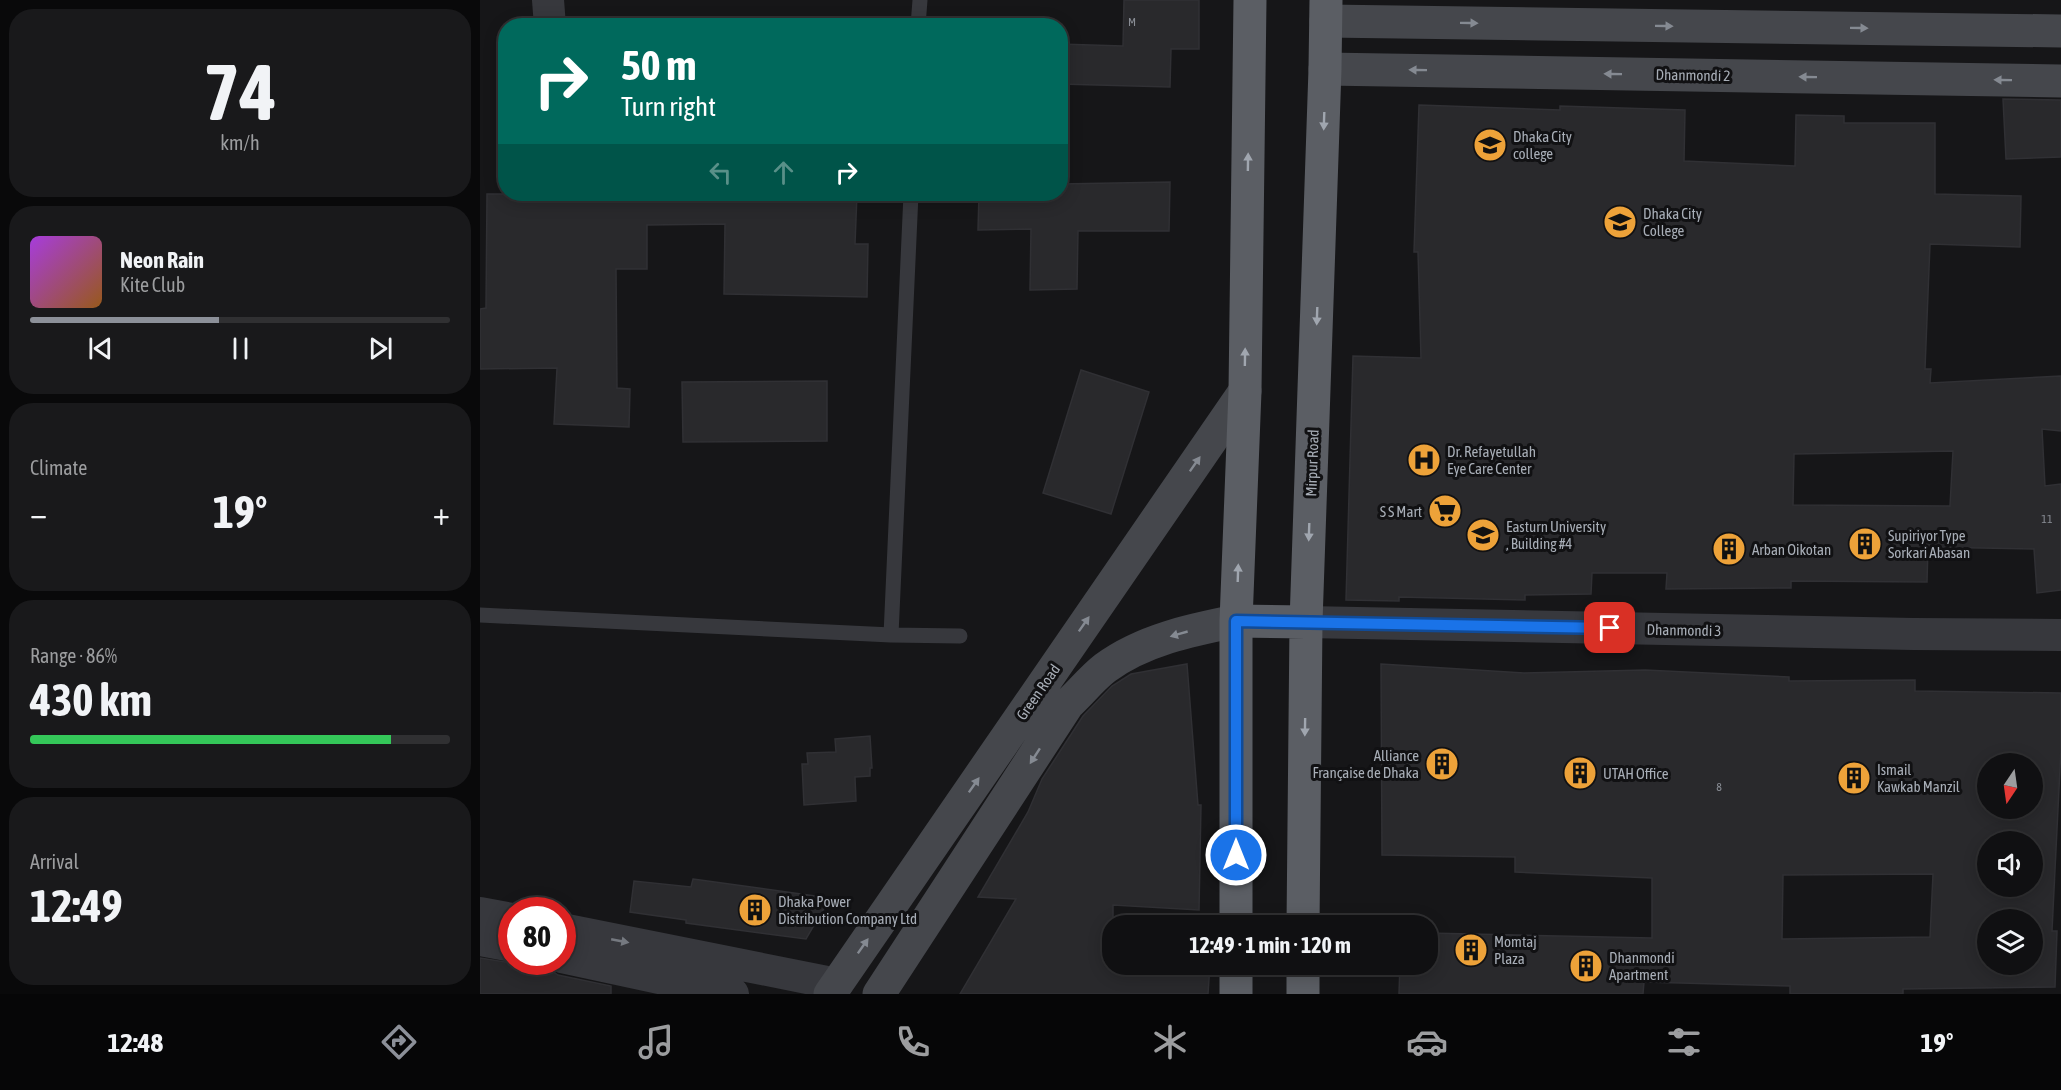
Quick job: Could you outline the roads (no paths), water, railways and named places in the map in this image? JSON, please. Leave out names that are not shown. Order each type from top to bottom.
[{"type":"highway","points":[[1232,0],[1249,63]]},
{"type":"highway","points":[[1236,915],[1236,621],[1245,391],[1250,0]]},
{"type":"highway","name":"Mirpur Road","points":[[1303,915],[1306,622],[1326,11]]},
{"type":"highway","points":[[1236,621],[1306,622]]},
{"type":"highway","points":[[1236,975],[1236,994]]},
{"type":"highway","points":[[1303,975],[1303,994]]},
{"type":"main road","points":[[1326,11],[2061,31]]},
{"type":"main road","name":"Dhanmondi 2","points":[[1325,69],[2061,81]]},
{"type":"main road","name":"Green Road","points":[[834,989],[1245,391]]},
{"type":"main road","points":[[879,994],[1068,704],[1104,668],[1138,649],[1168,637],[1236,621]]},
{"type":"street","points":[[548,0],[549,18]]},
{"type":"street","name":"Dhanmondi 3","points":[[1306,622],[2061,635]]},
{"type":"street","points":[[480,913],[498,916]]},
{"type":"street","points":[[576,932],[834,989]]},
{"type":"street","points":[[480,940],[498,943]]},
{"type":"street","points":[[576,960],[733,994]]},
{"type":"lane","points":[[919,18],[920,0]]},
{"type":"lane","points":[[891,635],[911,201]]},
{"type":"lane","points":[[480,615],[891,635],[960,636]]},
{"type":"place","name":"Dhaka City college","points":[[1490,145]]},
{"type":"place","name":"Dhaka City College","points":[[1620,222]]},
{"type":"place","name":"Dr. Refayetullah Eye Care Center","points":[[1424,460]]},
{"type":"place","name":"S S Mart","points":[[1445,511]]},
{"type":"place","name":"Easturn University , Building #4","points":[[1483,535]]},
{"type":"place","name":"Supiriyor Type Sorkari Abasan","points":[[1865,544]]},
{"type":"place","name":"Arban Oikotan","points":[[1729,549]]},
{"type":"place","name":"Alliance Française de Dhaka","points":[[1442,764]]},
{"type":"place","name":"UTAH Office","points":[[1580,773]]},
{"type":"place","name":"Ismail Kawkab Manzil","points":[[1854,778]]},
{"type":"place","name":"Dhaka Power Distribution Company Ltd","points":[[755,910]]},
{"type":"place","name":"Momtaj Plaza","points":[[1471,950]]},
{"type":"place","name":"Dhanmondi Apartment","points":[[1586,966]]}]
